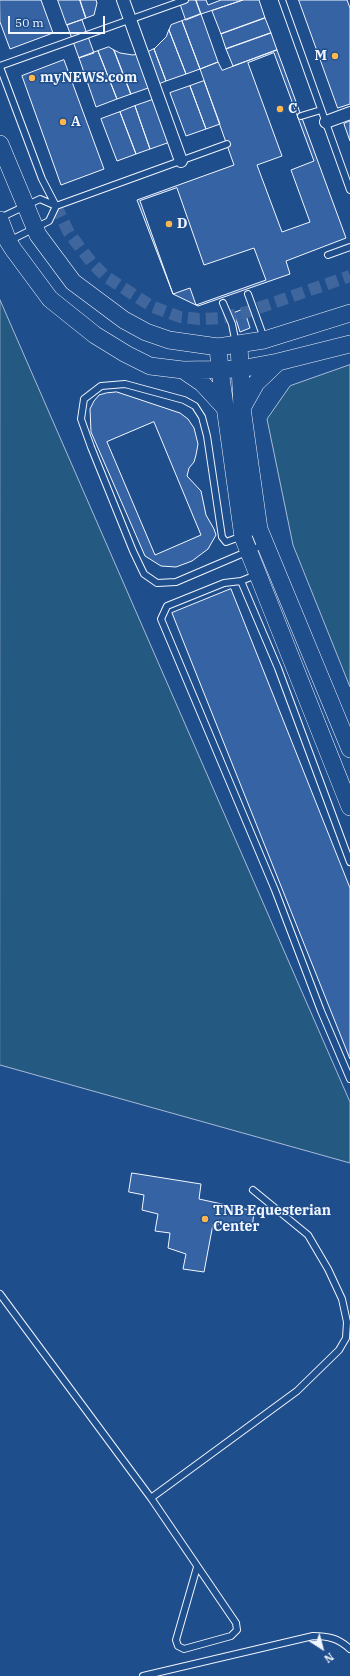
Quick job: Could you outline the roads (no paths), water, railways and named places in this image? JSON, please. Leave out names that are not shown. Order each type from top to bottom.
[{"type":"street","points":[[124,0],[181,161]]},
{"type":"street","points":[[326,122],[350,113]]},
{"type":"street","points":[[0,144],[38,235],[73,282],[124,320],[146,332],[170,340],[218,347],[264,340],[346,315]]},
{"type":"street","points":[[0,219],[8,241],[50,299],[95,335],[126,354],[150,366],[183,370],[240,369],[278,362],[350,344]]},
{"type":"street","points":[[237,345],[240,369],[233,408],[246,544],[350,807]]},
{"type":"street","points":[[218,347],[220,370],[233,408],[262,537],[350,749]]},
{"type":"street","points":[[233,408],[278,362]]},
{"type":"street","points":[[183,370],[233,408]]},
{"type":"lane","points":[[56,206],[42,179],[0,67],[185,0]]},
{"type":"lane","points":[[282,0],[350,190]]},
{"type":"lane","points":[[301,116],[321,110]]},
{"type":"lane","points":[[0,219],[40,199],[56,206],[227,144]]},
{"type":"lane","points":[[8,241],[49,221],[56,206]]},
{"type":"lane","points":[[328,255],[350,247]]},
{"type":"lane","points":[[248,294],[264,340]]},
{"type":"lane","points":[[223,303],[232,324],[237,345]]},
{"type":"lane","points":[[262,537],[246,544],[176,582],[157,582],[144,574],[133,551],[81,419],[84,399],[101,386],[125,384],[184,400],[195,406],[202,417],[207,436],[222,537],[226,542],[246,544],[262,537]]},
{"type":"lane","points":[[258,575],[240,581],[224,583],[167,606],[161,619],[275,890],[321,1011],[350,1079]]},
{"type":"lane","points":[[240,581],[278,668],[350,862]]},
{"type":"lane","points":[[151,1498],[297,1391],[339,1350],[346,1338],[347,1322],[342,1299],[328,1269],[308,1235],[253,1190]]},
{"type":"lane","points":[[0,1294],[151,1498],[236,1622],[237,1630],[231,1636],[184,1649],[178,1646],[176,1640],[197,1567]]},
{"type":"lane","points":[[143,1676],[313,1636],[325,1636],[340,1640],[350,1648]]},
{"type":"tunnel","points":[[56,206],[69,233],[92,263],[105,276],[151,306],[180,317],[199,319],[221,318],[247,312],[350,276]]},
{"type":"place","name":"M","points":[[335,56]]},
{"type":"place","name":"myNEWS.com","points":[[32,78]]},
{"type":"place","name":"C","points":[[280,109]]},
{"type":"place","name":"A","points":[[63,122]]},
{"type":"place","name":"D","points":[[169,224]]},
{"type":"place","name":"TNB Equesterian Center","points":[[205,1219]]}]
